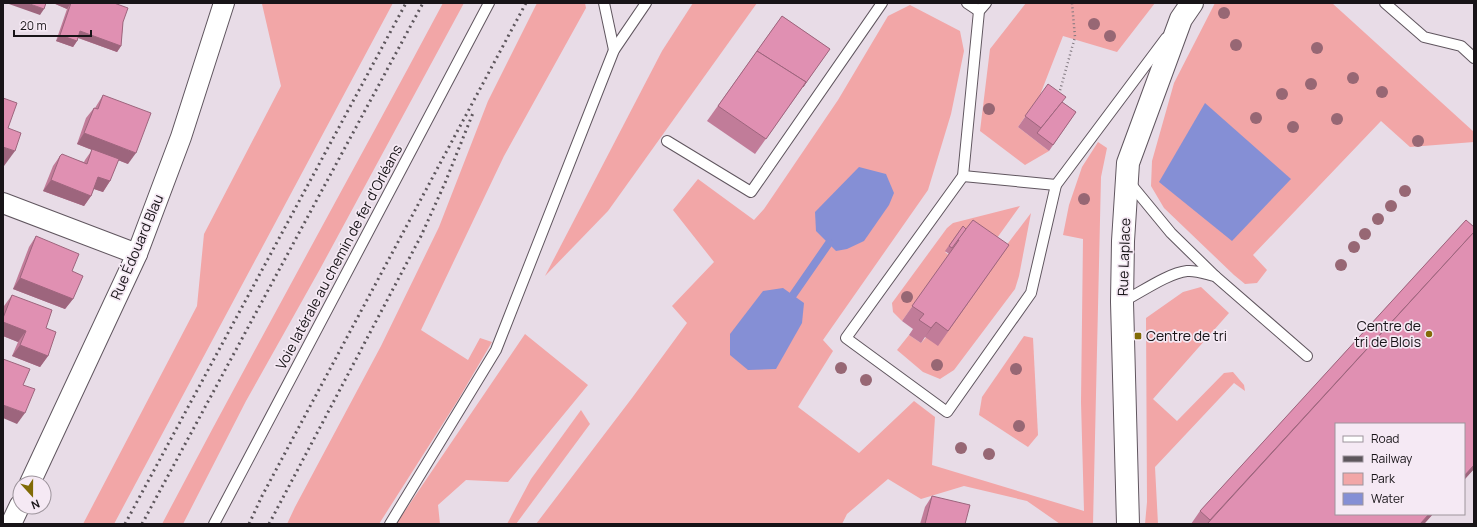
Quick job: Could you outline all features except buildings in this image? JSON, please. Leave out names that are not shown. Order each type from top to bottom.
[{"type":"street","name":"Rue Édouard Blau","points":[[34,475],[137,254],[181,137],[224,3]]},
{"type":"street","name":"Rue Laplace","points":[[1128,524],[1122,302],[1123,241],[1128,163],[1186,11]]},
{"type":"street","points":[[3,203],[137,254]]},
{"type":"lane","name":"Voie latérale au chemin de fer d'Orléans","points":[[214,524],[489,3]]},
{"type":"lane","points":[[604,3],[614,50]]},
{"type":"lane","points":[[390,524],[496,350],[614,50],[646,3]]},
{"type":"lane","points":[[667,141],[751,192],[882,3]]},
{"type":"lane","points":[[967,3],[979,11]]},
{"type":"lane","points":[[986,3],[979,11],[963,176],[846,338],[947,412],[1031,293],[1056,185],[1186,11]]},
{"type":"lane","points":[[1384,3],[1424,37],[1461,46],[1474,58]]},
{"type":"lane","points":[[963,176],[1056,185]]},
{"type":"lane","points":[[1128,180],[1171,233],[1215,276],[1307,356]]},
{"type":"lane","points":[[1122,302],[1160,281],[1187,271],[1215,276]]},
{"type":"path","points":[[1058,94],[1075,37],[1072,3]]},
{"type":"green space","points":[[259,3],[393,3],[114,524],[83,524],[197,306],[204,234],[281,86],[262,4]]},
{"type":"green space","points":[[443,3],[464,3],[320,269],[246,401],[183,524],[162,524],[232,393]]},
{"type":"green space","points":[[537,3],[585,3],[586,8],[504,156],[421,330],[468,360],[480,338],[492,342],[458,400],[379,524],[287,524],[381,346],[439,227],[488,101]]},
{"type":"green space","points":[[693,3],[757,3],[608,211],[545,276],[662,51]]},
{"type":"green space","points":[[1026,3],[1155,3],[1117,52],[1063,36],[1040,95],[1018,127],[1049,151],[1025,165],[980,131],[990,49]]},
{"type":"green space","points":[[1215,3],[1332,3],[1474,132],[1474,142],[1410,147],[1381,121],[1253,255],[1267,270],[1257,283],[1245,284],[1164,208],[1151,186],[1152,161],[1174,83]]},
{"type":"green space","points":[[910,5],[960,31],[964,51],[951,114],[928,190],[823,340],[833,351],[798,407],[859,453],[914,401],[935,417],[932,465],[1084,511],[1081,402],[1083,239],[1063,235],[1069,205],[1082,167],[1098,142],[1107,148],[1101,177],[1093,524],[1060,524],[1027,501],[964,486],[921,499],[888,479],[847,514],[842,524],[536,524],[687,323],[672,306],[714,262],[673,210],[698,179],[754,220],[764,209],[838,100],[888,16]]},
{"type":"green space","points":[[1020,206],[987,252],[945,252],[949,255],[902,321],[893,312],[892,303],[947,228],[953,223]]},
{"type":"green space","points":[[1031,213],[1019,276],[1015,289],[954,370],[940,379],[923,372],[897,350],[909,335],[921,343],[996,259]]},
{"type":"green space","points":[[1201,287],[1229,313],[1153,399],[1177,421],[1224,373],[1233,372],[1244,385],[1245,391],[1234,383],[1155,467],[1158,524],[1145,524],[1147,502],[1146,318],[1183,292]]},
{"type":"green space","points":[[525,334],[588,385],[508,482],[466,480],[438,505],[440,524],[396,524]]},
{"type":"green space","points":[[1024,336],[1033,338],[1038,435],[1028,447],[979,415],[982,397]]},
{"type":"green space","points":[[581,410],[590,424],[516,524],[507,524],[531,479]]},
{"type":"water","points":[[1205,103],[1291,179],[1232,241],[1159,182]]},
{"type":"water","points":[[859,167],[886,174],[894,193],[889,205],[864,241],[847,249],[836,251],[816,231],[815,212]]},
{"type":"water","points":[[783,288],[804,303],[802,323],[776,369],[748,370],[730,355],[730,334],[763,291]]},
{"type":"waterway","points":[[793,295],[829,243]]},
{"type":"railway","points":[[125,524],[406,3]]},
{"type":"railway","points":[[142,524],[423,3]]},
{"type":"railway","points":[[249,524],[262,496],[526,3]]},
{"type":"railway","points":[[269,524],[421,236],[445,183],[473,113]]},
{"type":"place","name":"Centre de tri de Blois","points":[[1429,334]]},
{"type":"place","name":"Centre de tri","points":[[1138,336]]}]
